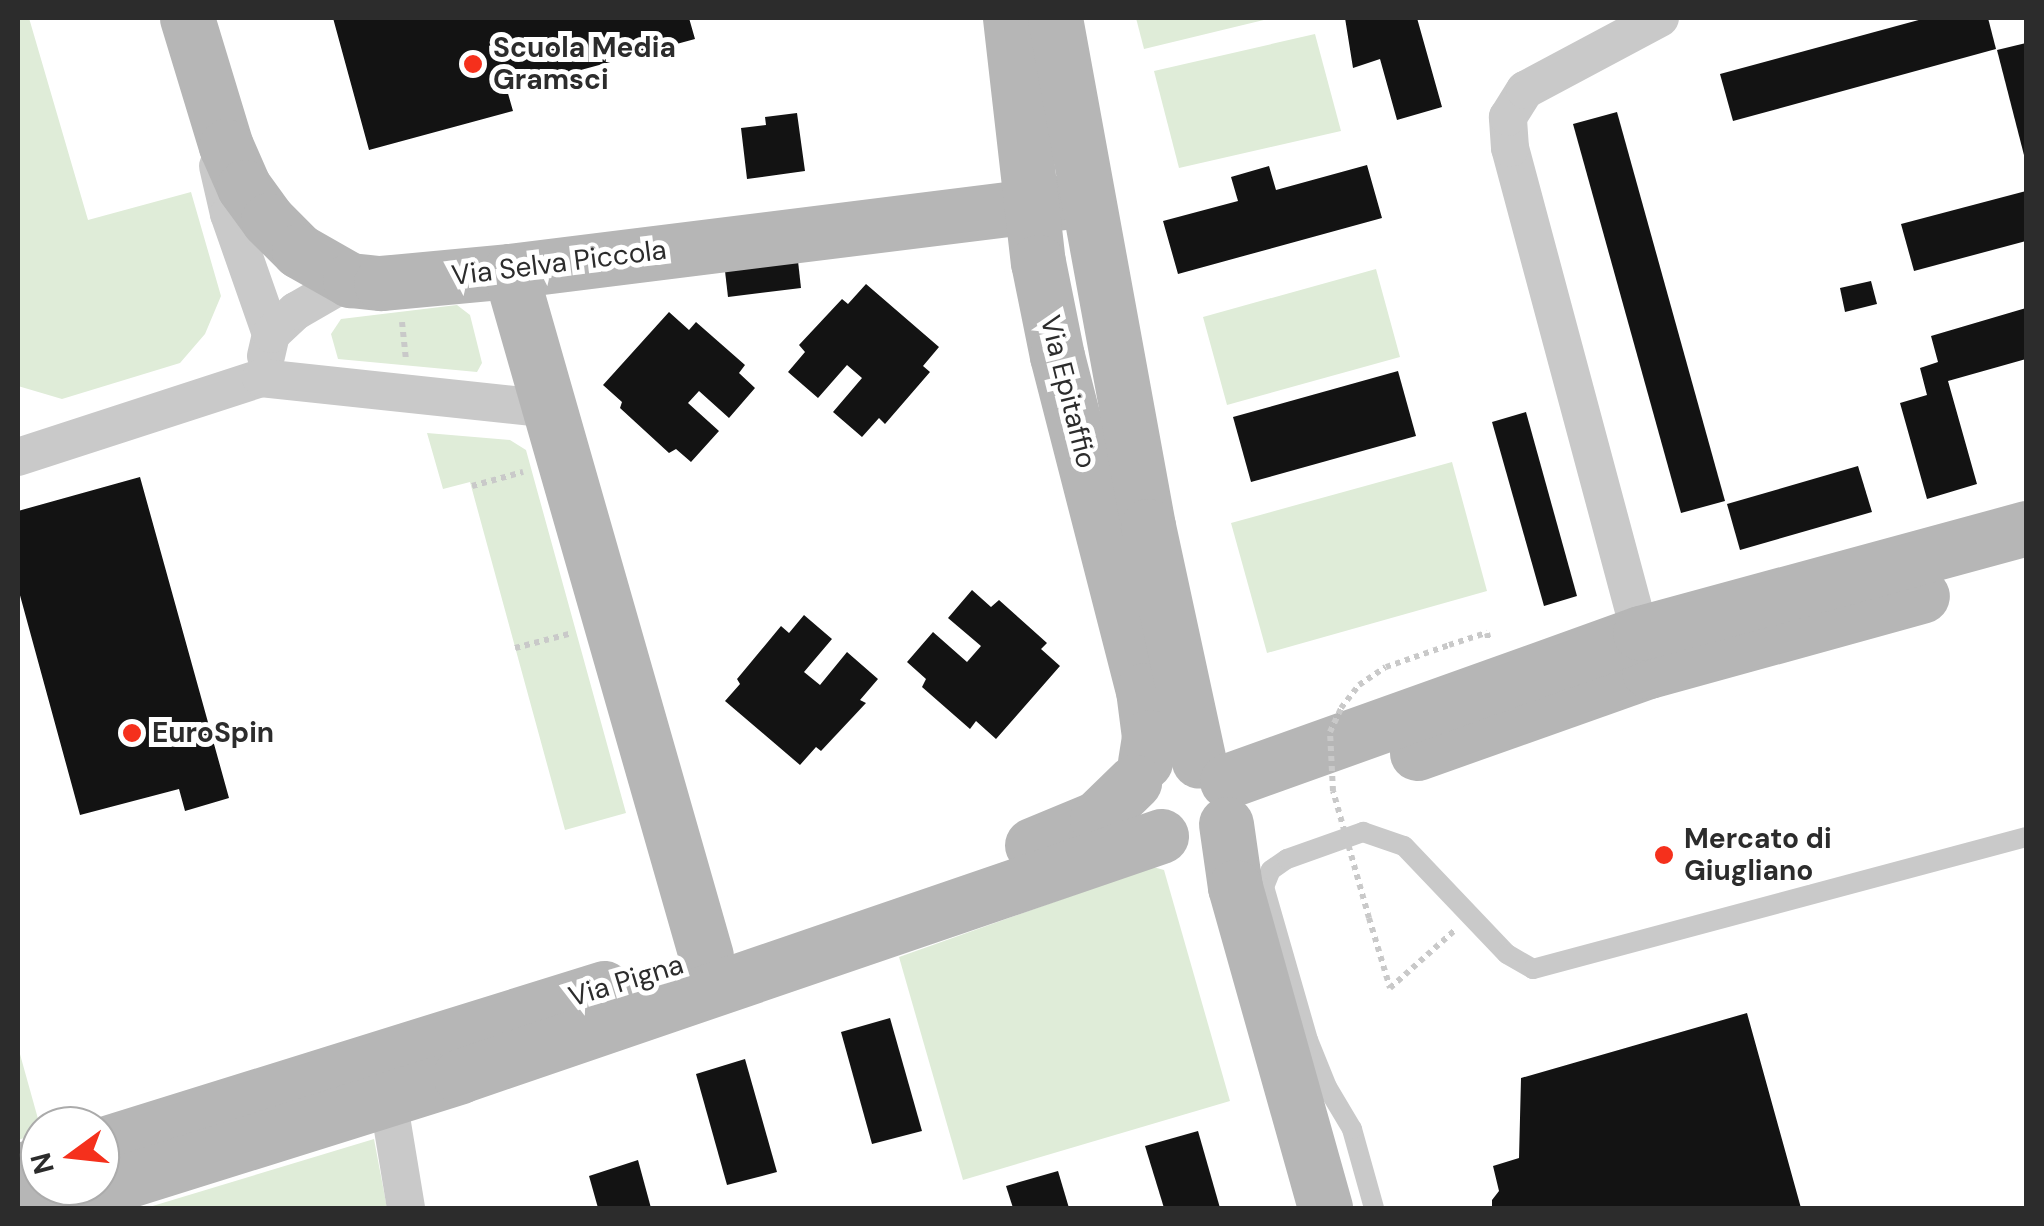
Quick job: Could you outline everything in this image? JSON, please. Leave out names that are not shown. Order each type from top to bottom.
[{"type":"main road","points":[[187,18],[244,187],[268,220],[299,251],[373,281]]},
{"type":"main road","name":"Via Epitaffio","points":[[1010,18],[1030,206],[1057,356],[1143,690],[1149,736],[1139,772],[1137,810],[1187,854],[1328,1180]]},
{"type":"main road","name":"Via Epitaffio","points":[[1055,18],[1148,526],[1221,796],[1229,864],[1272,965],[1328,1180]]},
{"type":"main road","name":"Via Selva Piccola","points":[[373,281],[510,271],[1087,198]]},
{"type":"main road","points":[[510,271],[706,956]]},
{"type":"main road","points":[[40,1208],[388,1100],[1168,839],[1196,843],[1221,796],[1640,633],[2026,528]]},
{"type":"main road","points":[[1221,796],[2026,567]]},
{"type":"main road","points":[[1139,772],[1166,752],[1221,796]]},
{"type":"main road","name":"Via Pigna","points":[[120,1139],[706,956],[1063,834],[1097,818],[1139,772]]},
{"type":"street","points":[[1640,633],[1515,167],[1508,117],[1525,90],[1660,18]]},
{"type":"street","points":[[208,87],[229,214],[272,334]]},
{"type":"street","points":[[261,378],[272,334],[296,311],[373,281]]},
{"type":"street","points":[[18,457],[261,378],[549,410]]},
{"type":"street","points":[[388,1100],[406,1208]]},
{"type":"lane","points":[[1272,965],[1264,887],[1271,870],[1287,859],[1363,832],[1404,846],[1506,954],[1533,969],[2026,837]]},
{"type":"lane","points":[[1328,1180],[1374,1208]]},
{"type":"path","points":[[373,281],[408,394]]},
{"type":"path","points":[[472,486],[533,469]]},
{"type":"path","points":[[516,648],[577,632]]},
{"type":"path","points":[[1470,916],[1390,988],[1333,791],[1330,732],[1341,708],[1359,685],[1386,666],[1486,633]]},
{"type":"green space","points":[[18,18],[29,18],[88,220],[191,192],[221,296],[205,334],[180,363],[62,399],[18,386]]},
{"type":"green space","points":[[1136,18],[1272,18],[1144,49]]},
{"type":"green space","points":[[1315,34],[1341,131],[1179,168],[1154,71]]},
{"type":"green space","points":[[1376,269],[1400,357],[1227,405],[1203,317]]},
{"type":"green space","points":[[457,305],[470,315],[482,363],[477,372],[338,359],[331,334],[341,319]]},
{"type":"green space","points":[[427,433],[510,440],[526,450],[626,813],[565,830],[470,482],[443,489]]},
{"type":"green space","points":[[1452,462],[1487,591],[1267,653],[1231,523]]},
{"type":"green space","points":[[1153,867],[1164,870],[1230,1101],[963,1180],[899,957]]},
{"type":"green space","points":[[18,1047],[34,1106],[20,1106],[18,1140]]},
{"type":"green space","points":[[374,1139],[387,1208],[146,1208]]},
{"type":"building","name":"Scuola Media Gramsci","points":[[333,18],[689,18],[695,39],[507,90],[513,111],[369,150]]},
{"type":"building","points":[[1345,18],[1417,18],[1442,107],[1397,120],[1380,59],[1353,68]]},
{"type":"building","points":[[1926,18],[1988,18],[1996,49],[1733,121],[1720,74]]},
{"type":"building","points":[[2026,43],[2026,159],[2025,159],[1997,50]]},
{"type":"building","points":[[1617,112],[1725,501],[1681,513],[1573,124]]},
{"type":"building","points":[[797,113],[805,171],[747,179],[741,128],[766,125],[765,117]]},
{"type":"building","points":[[1367,165],[1382,218],[1178,274],[1163,221],[1238,201],[1231,177],[1269,166],[1276,190]]},
{"type":"building","points":[[2026,191],[2026,241],[1914,271],[1901,224]]},
{"type":"building","points":[[798,261],[801,288],[728,297],[725,271]]},
{"type":"building","points":[[1871,281],[1877,304],[1845,312],[1840,288]]},
{"type":"building","points":[[866,284],[939,347],[923,366],[930,372],[885,424],[879,418],[862,437],[833,412],[862,378],[847,365],[818,398],[788,372],[805,352],[799,345],[842,299],[848,304]]},
{"type":"building","points":[[2026,308],[2026,359],[1948,381],[1977,484],[1927,499],[1900,403],[1927,395],[1920,368],[1938,362],[1931,336]]},
{"type":"building","points":[[669,312],[689,330],[696,322],[745,365],[739,373],[755,388],[729,418],[699,391],[688,403],[719,431],[691,462],[676,449],[669,453],[620,408],[622,402],[603,385]]},
{"type":"building","points":[[1398,371],[1416,436],[1251,482],[1233,417]]},
{"type":"building","points":[[1526,412],[1577,596],[1544,606],[1492,422]]},
{"type":"building","points":[[1858,466],[1872,512],[1740,550],[1727,504]]},
{"type":"building","points":[[140,477],[229,798],[185,811],[179,789],[80,815],[18,588],[18,511]]},
{"type":"building","points":[[972,590],[991,607],[999,600],[1047,643],[1041,649],[1060,666],[996,739],[976,721],[970,729],[922,687],[926,679],[907,662],[933,632],[967,662],[981,646],[948,618]]},
{"type":"building","points":[[804,615],[832,639],[804,672],[820,685],[847,652],[878,679],[860,700],[866,703],[821,751],[816,747],[800,765],[725,701],[740,684],[737,679],[781,626],[789,633]]},
{"type":"building","points":[[1747,1013],[1801,1208],[1492,1208],[1492,1200],[1499,1191],[1493,1166],[1519,1158],[1521,1078]]},
{"type":"building","points":[[890,1018],[922,1131],[872,1144],[841,1032]]},
{"type":"building","points":[[745,1059],[777,1172],[727,1185],[696,1074]]},
{"type":"building","points":[[1198,1131],[1220,1208],[1164,1208],[1145,1146]]},
{"type":"building","points":[[638,1160],[651,1208],[598,1208],[589,1176]]},
{"type":"building","points":[[1058,1171],[1069,1208],[1013,1208],[1006,1186]]},
{"type":"place","name":"Scuola Media Gramsci","points":[[473,64]]},
{"type":"place","name":"EuroSpin","points":[[132,733]]},
{"type":"place","name":"Mercato di Giugliano","points":[[1664,855]]}]
